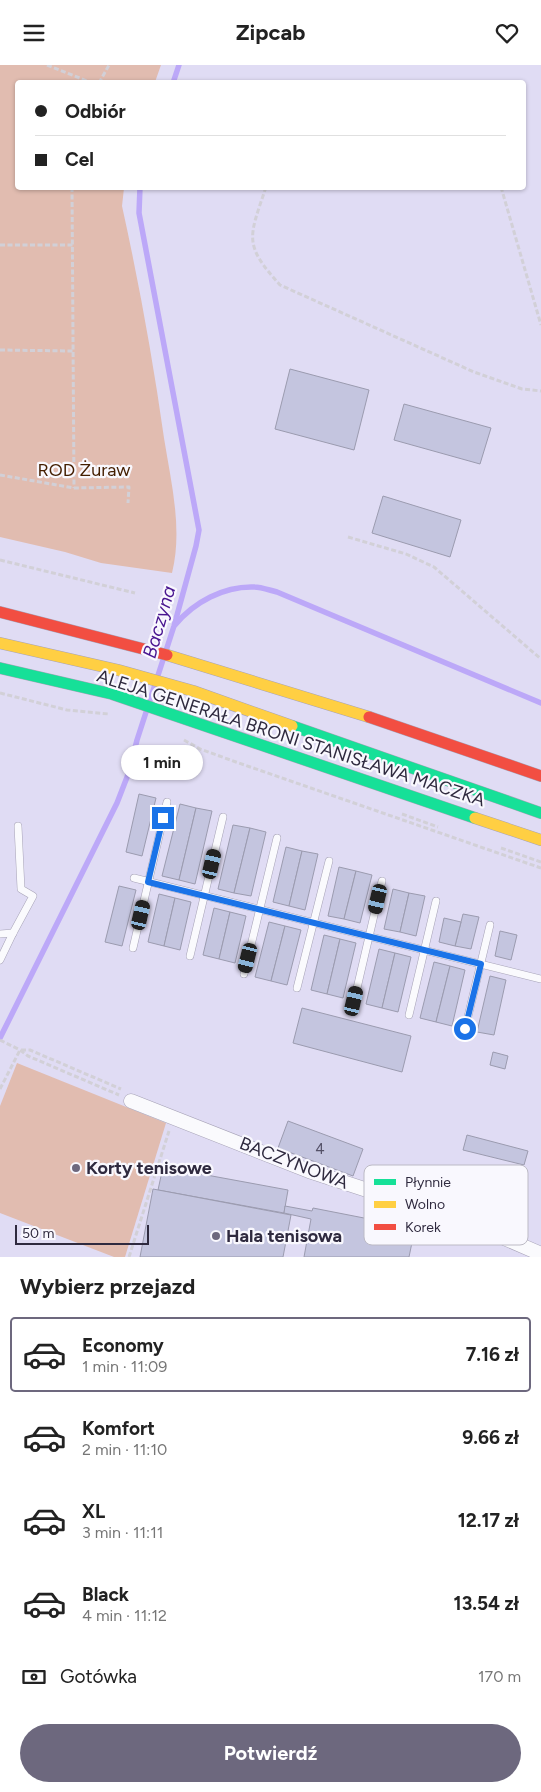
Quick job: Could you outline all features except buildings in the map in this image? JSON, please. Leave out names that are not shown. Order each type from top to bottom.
[{"type":"main road","points":[[0,612],[119,641],[202,665],[392,725],[541,776]]},
{"type":"main road","name":"ALEJA GENERAŁA BRONI STANISŁAWA MACZKA","points":[[0,643],[118,670],[193,691],[541,813]]},
{"type":"main road","name":"ALEJA GENERAŁA BRONI STANISŁAWA MACZKA","points":[[0,668],[112,693],[541,840]]},
{"type":"street","name":"BACZYNOWA","points":[[134,1102],[309,1171],[364,1189]]},
{"type":"street","name":"BACZYNOWA","points":[[520,1245],[541,1254]]},
{"type":"lane","points":[[133,948],[167,802]]},
{"type":"lane","points":[[190,955],[223,817]]},
{"type":"lane","points":[[0,960],[12,933],[33,896],[21,889],[18,826]]},
{"type":"lane","points":[[244,973],[277,838]]},
{"type":"lane","points":[[297,988],[329,861]]},
{"type":"lane","points":[[134,878],[541,979]]},
{"type":"lane","points":[[354,1001],[382,881]]},
{"type":"lane","points":[[409,1015],[436,901]]},
{"type":"lane","points":[[465,1029],[490,925]]},
{"type":"lane","points":[[0,934],[12,933]]},
{"type":"path","points":[[47,65],[84,80]]},
{"type":"path","points":[[101,80],[109,65]]},
{"type":"path","points":[[72,190],[74,488]]},
{"type":"path","points":[[265,190],[252,227],[252,247],[264,267],[280,285],[474,373],[522,389],[541,391]]},
{"type":"path","points":[[502,190],[541,325]]},
{"type":"path","points":[[0,245],[73,245]]},
{"type":"path","points":[[0,351],[73,351]]},
{"type":"path","points":[[0,475],[74,488],[129,487],[128,503]]},
{"type":"path","points":[[348,537],[406,554],[434,567],[541,659]]},
{"type":"path","points":[[0,560],[134,593]]},
{"type":"path","points":[[0,693],[67,710],[110,714]]},
{"type":"path","points":[[180,737],[200,749],[541,868]]},
{"type":"path","points":[[0,1040],[28,1056],[134,1102],[134,1095],[30,1050],[20,1050]]},
{"type":"path","points":[[0,1089],[20,1050]]},
{"type":"path","points":[[129,1257],[174,1117]]},
{"type":"green space","name":"ROD Żuraw","points":[[0,65],[161,65],[156,80],[15,80],[15,190],[124,190],[122,206],[140,293],[173,488],[176,540],[172,573],[101,563],[65,552],[0,537]]},
{"type":"green space","name":"Korty tenisowe","points":[[17,1063],[166,1123],[125,1257],[114,1257],[0,1213],[0,1106]]},
{"type":"waterway","name":"Baczyna","points":[[174,80],[179,65]]},
{"type":"waterway","name":"Baczyna","points":[[0,1038],[117,803],[129,772],[137,740],[174,626],[199,530],[139,213],[140,190]]},
{"type":"waterway","points":[[175,625],[191,609],[210,597],[243,587],[262,588],[277,592],[541,703]]},
{"type":"traffic: fast","points":[[0,668],[112,694],[475,818]]},
{"type":"traffic: fast","points":[[292,726],[541,813]]},
{"type":"traffic: slow","points":[[0,643],[118,670],[193,691],[292,726]]},
{"type":"traffic: slow","points":[[167,655],[369,717]]},
{"type":"traffic: slow","points":[[475,818],[541,840]]},
{"type":"traffic: jam","points":[[0,612],[167,655]]},
{"type":"traffic: jam","points":[[369,717],[541,776]]},
{"type":"place","name":"Korty tenisowe","points":[[76,1168]]},
{"type":"place","name":"Hala tenisowa","points":[[216,1236]]},
{"type":"route","points":[[163,818],[148,882],[481,964],[465,1029]]}]
